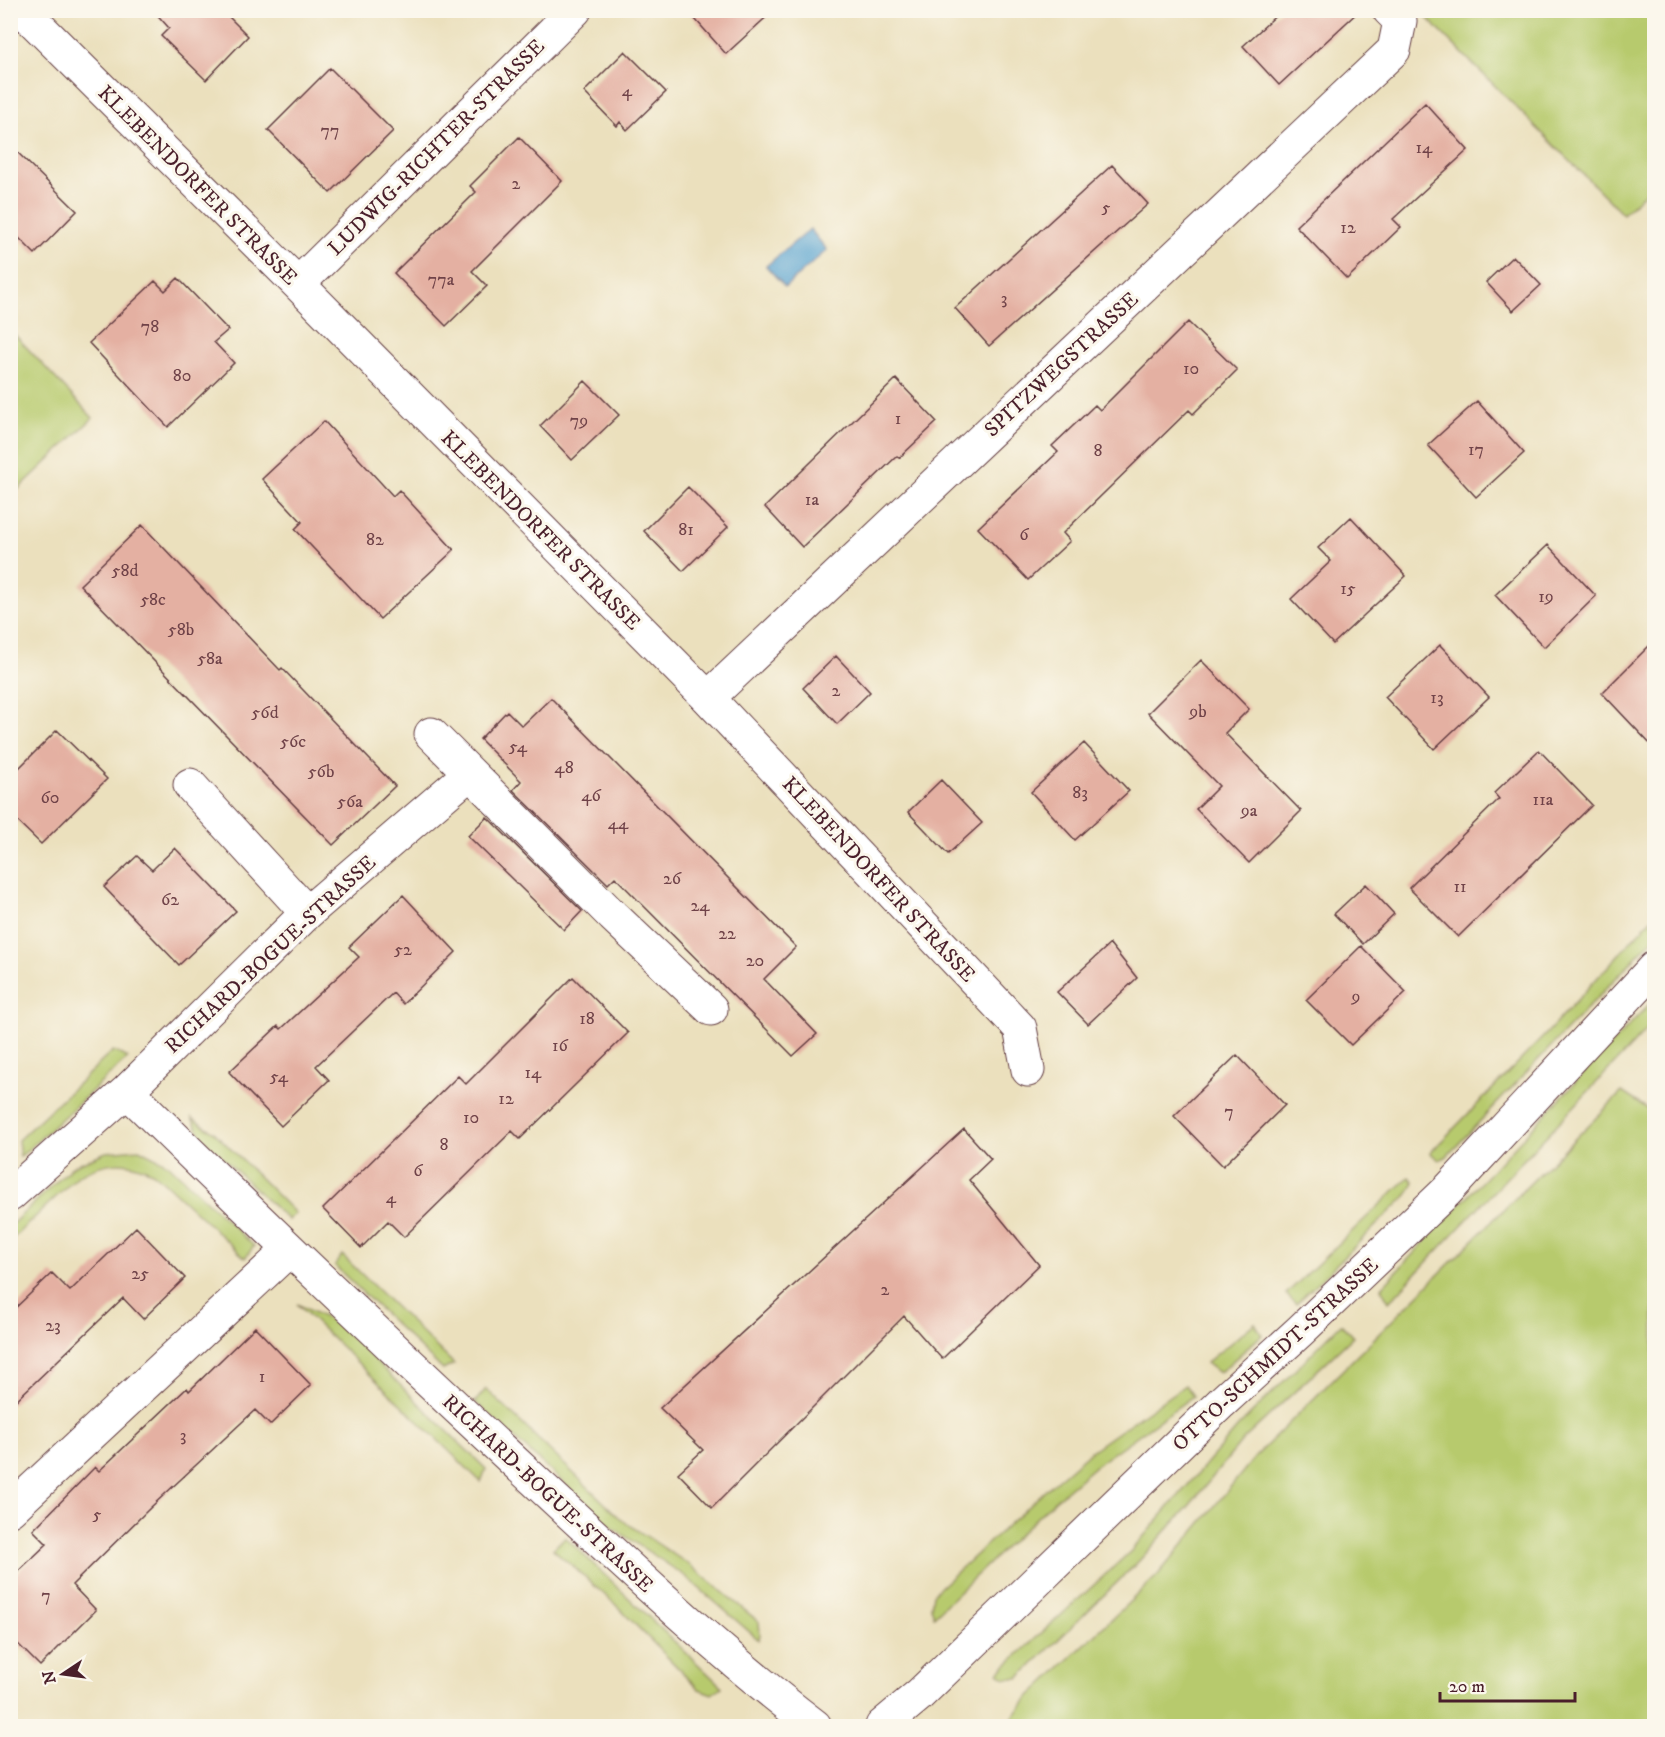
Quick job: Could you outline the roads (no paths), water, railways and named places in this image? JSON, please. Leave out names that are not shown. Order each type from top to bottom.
[{"type":"street","name":"KLEBENDORFER STRASSE","points":[[22,10],[298,284],[708,698],[1020,1028],[1028,1070]]},
{"type":"street","name":"LUDWIG-RICHTER-STRASSE","points":[[298,284],[575,10]]},
{"type":"street","name":"SPITZWEGSTRASSE","points":[[708,698],[1394,50],[1394,16]]},
{"type":"street","points":[[431,734],[613,916],[711,1009]]},
{"type":"street","name":"RICHARD-BOGUE-STRASSE","points":[[10,1194],[127,1091],[307,913],[470,773]]},
{"type":"street","points":[[190,785],[307,913]]},
{"type":"street","name":"OTTO-SCHMIDT-STRASSE","points":[[882,1726],[919,1695],[1221,1403],[1447,1191],[1654,968]]},
{"type":"street","name":"RICHARD-BOGUE-STRASSE","points":[[127,1091],[289,1251],[657,1594],[784,1703],[815,1726]]},
{"type":"street","points":[[10,1510],[289,1251]]},
{"type":"water","points":[[810,229],[827,250],[785,287],[766,266]]}]
